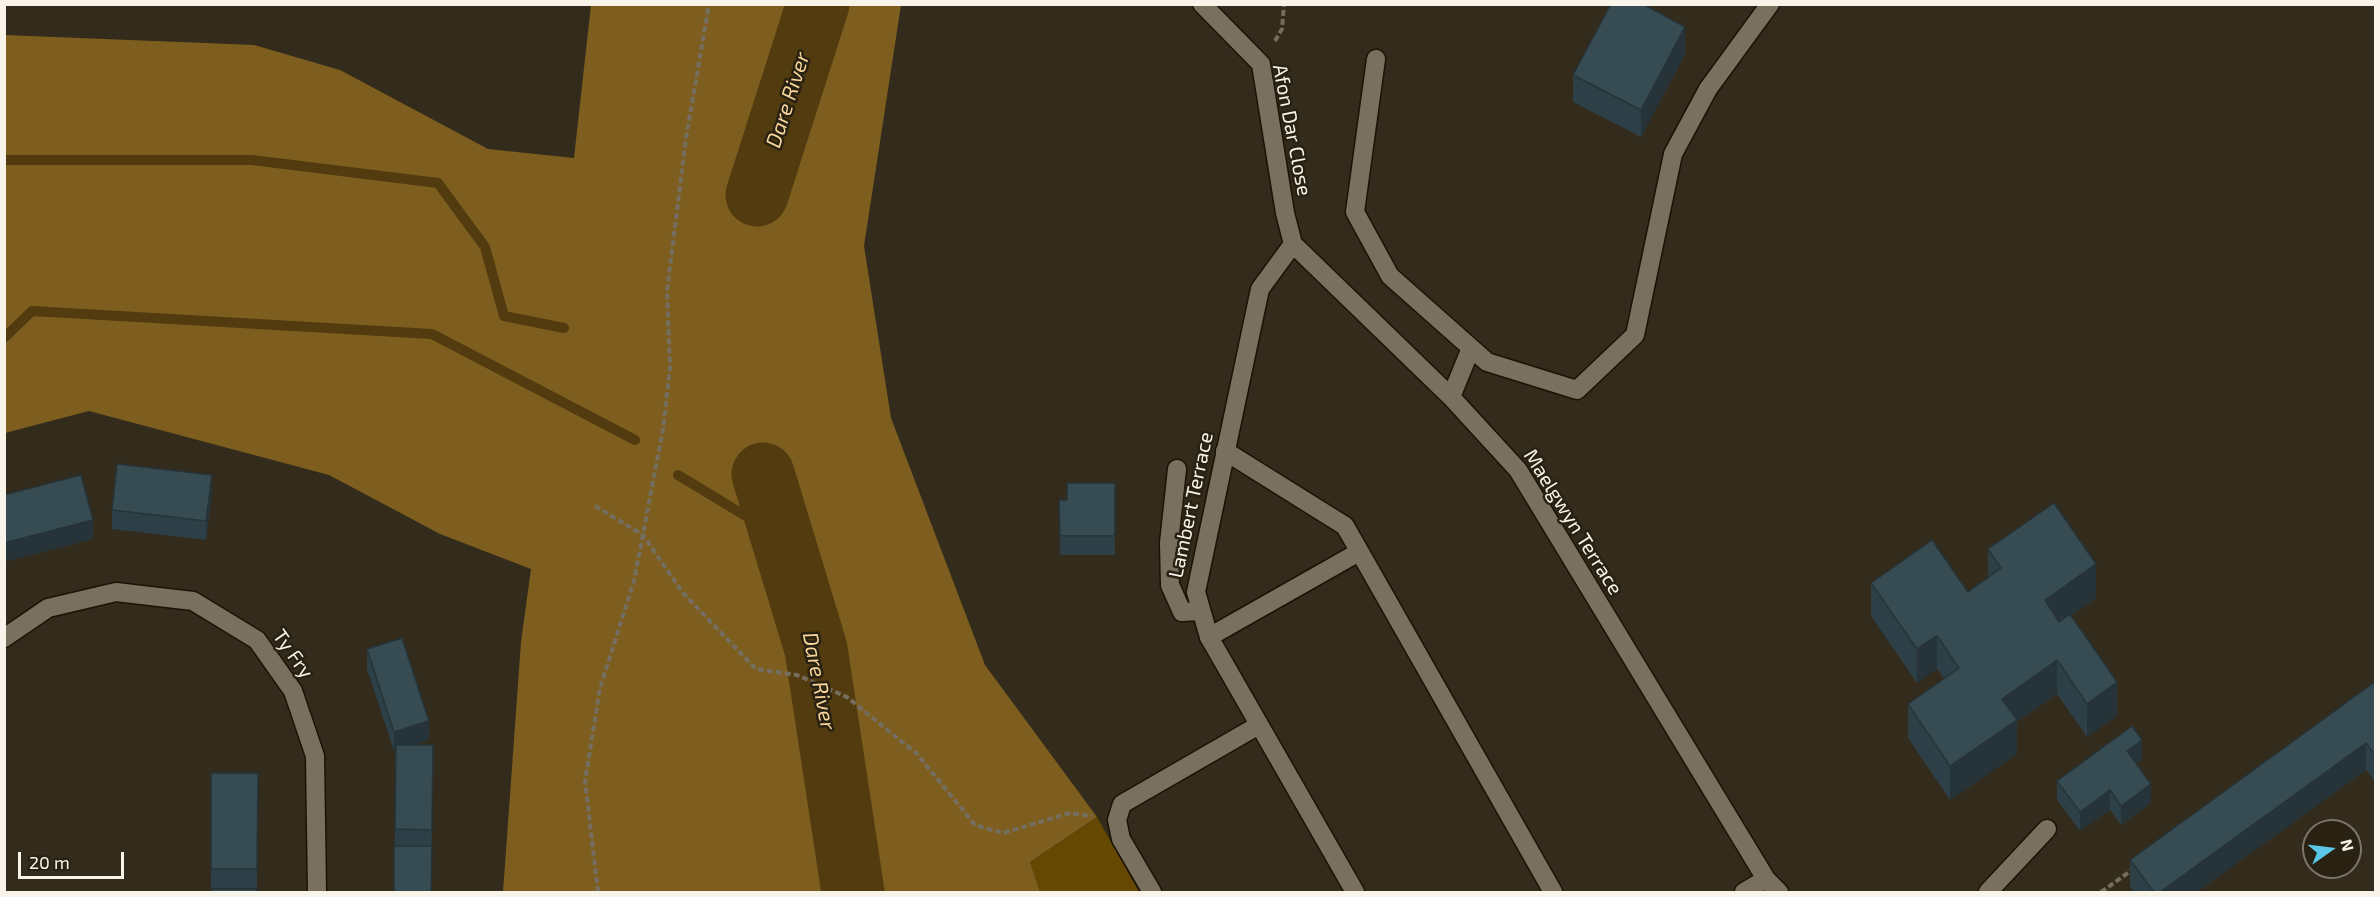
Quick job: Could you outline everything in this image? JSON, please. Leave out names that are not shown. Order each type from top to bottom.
[{"type":"street","name":"Afon Dar Close","points":[[1202,4],[1261,64],[1284,213]]},
{"type":"street","points":[[1376,59],[1355,212],[1390,276],[1487,362],[1577,390],[1635,335],[1673,154],[1708,89],[1770,4]]},
{"type":"street","name":"Maelgwyn Terrace","points":[[1284,213],[1293,244],[1451,397],[1518,470],[1766,879],[1779,892]]},
{"type":"street","name":"Lambert Terrace","points":[[1293,244],[1260,289],[1196,592],[1209,637],[1355,892]]},
{"type":"street","points":[[1451,397],[1471,348]]},
{"type":"street","points":[[1225,451],[1345,526],[1553,892]]},
{"type":"street","points":[[1177,469],[1169,543],[1170,585],[1182,612],[1201,610]]},
{"type":"street","points":[[1209,637],[1359,552]]},
{"type":"street","name":"Ty Fry","points":[[4,638],[48,608],[116,592],[193,601],[258,640],[293,691],[315,756],[317,892]]},
{"type":"street","points":[[1152,892],[1122,839],[1117,820],[1122,804],[1259,724]]},
{"type":"street","points":[[1988,892],[2047,829]]},
{"type":"street","points":[[1744,892],[1766,879]]},
{"type":"path","points":[[598,892],[585,781],[600,688],[634,580],[663,430],[670,367],[667,291],[686,138],[709,4]]},
{"type":"path","points":[[1261,64],[1282,29],[1284,4]]},
{"type":"path","points":[[595,506],[643,535],[683,593],[756,669],[797,675],[847,697],[917,754],[975,825],[1003,833],[1070,813],[1117,820]]},
{"type":"path","points":[[2101,892],[2139,864]]},
{"type":"shaded area","points":[[591,5],[901,5],[864,246],[891,418],[985,665],[1097,817],[1030,862],[1040,892],[503,892],[521,642],[531,569],[440,534],[329,475],[89,411],[5,433],[5,35],[254,45],[340,70],[488,149],[574,158]]},
{"type":"shaded area","points":[[1097,817],[1139,892],[1040,892],[1030,862]]},
{"type":"building","points":[[1611,4],[1643,4],[1685,27],[1641,110],[1573,75]]},
{"type":"building","points":[[117,464],[212,475],[206,521],[112,510]]},
{"type":"building","points":[[81,475],[93,520],[4,543],[4,495]]},
{"type":"building","points":[[1067,483],[1115,483],[1115,536],[1060,536],[1059,500],[1067,500]]},
{"type":"building","points":[[2054,503],[2096,564],[2045,600],[2059,622],[2070,614],[2117,682],[2087,704],[2057,660],[2002,699],[2017,720],[1950,766],[1908,704],[1959,668],[1937,636],[1917,649],[1871,583],[1932,540],[1968,592],[2001,568],[1988,549]]},
{"type":"building","points":[[402,638],[429,721],[394,732],[367,649]]},
{"type":"building","points":[[2376,681],[2376,756],[2366,743],[2160,892],[2154,892],[2130,860]]},
{"type":"building","points":[[2132,726],[2142,740],[2127,751],[2151,784],[2121,806],[2110,790],[2080,812],[2057,781]]},
{"type":"building","points":[[396,745],[433,745],[432,830],[395,829]]},
{"type":"building","points":[[211,773],[258,773],[257,869],[211,869]]},
{"type":"building","points":[[394,846],[432,846],[431,892],[394,892]]},
{"type":"building","points":[[211,889],[257,889],[257,892],[211,892]]},
{"type":"waterway","name":"Dare River","points":[[757,195],[818,4]]},
{"type":"waterway","points":[[4,160],[252,160],[438,183],[485,247],[504,316],[564,328]]},
{"type":"waterway","points":[[4,338],[32,311],[432,334],[635,440]]},
{"type":"waterway","name":"Dare River","points":[[763,474],[816,649],[853,892]]},
{"type":"waterway","points":[[678,475],[782,538]]}]
